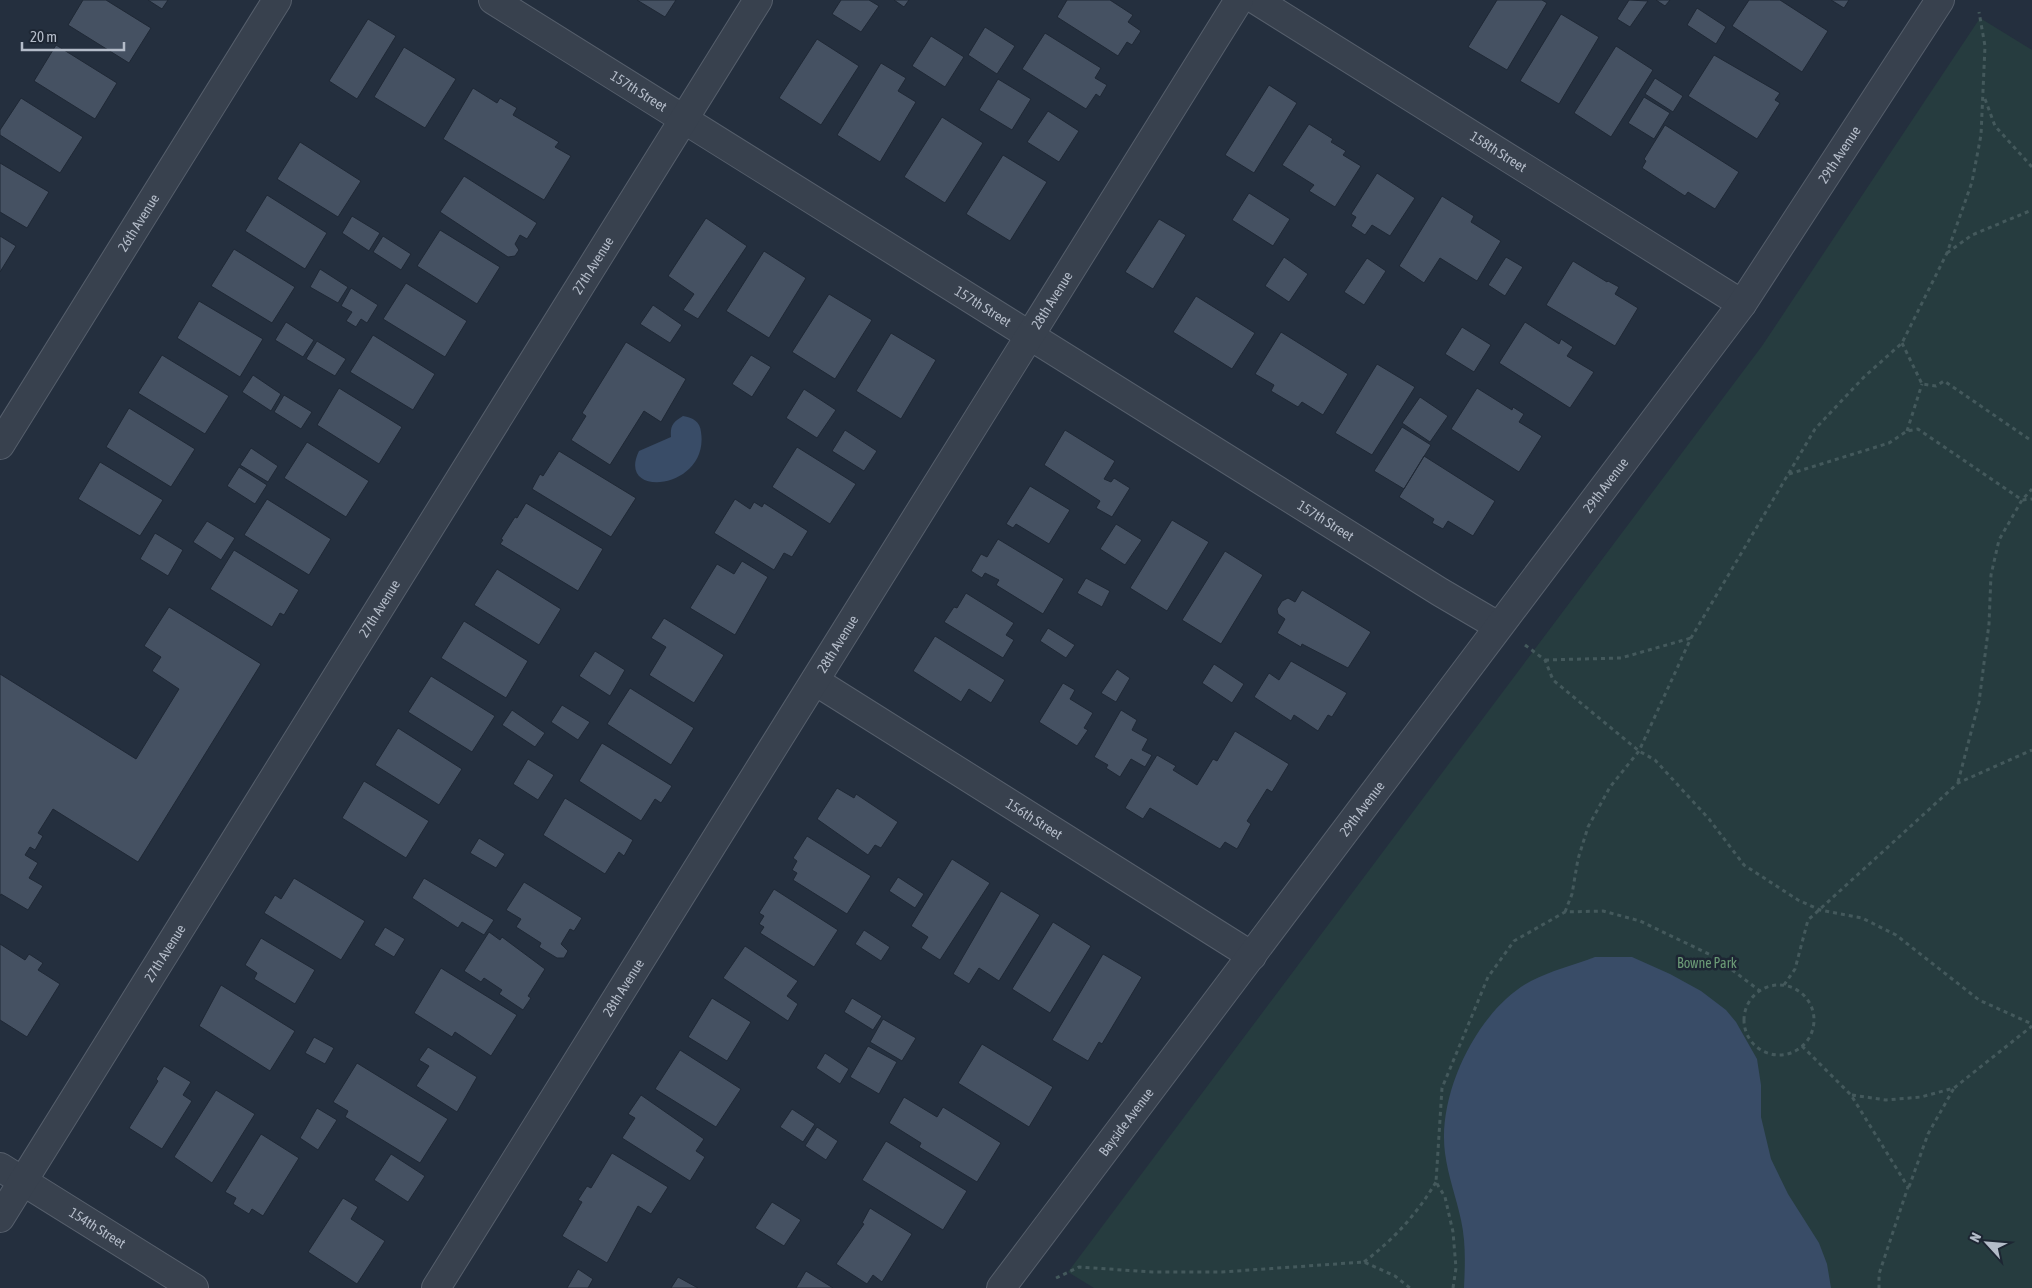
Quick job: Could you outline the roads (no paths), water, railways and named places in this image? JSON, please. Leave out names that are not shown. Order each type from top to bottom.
[{"type":"street","name":"26th Avenue","points":[[0,444],[277,0]]},
{"type":"street","name":"157th Street","points":[[493,0],[1498,626]]},
{"type":"street","name":"27th Avenue","points":[[0,1218],[11,1174],[758,0]]},
{"type":"street","name":"28th Avenue","points":[[436,1288],[1239,0]]},
{"type":"street","name":"158th Street","points":[[1256,0],[1742,304]]},
{"type":"street","name":"29th Avenue","points":[[1252,956],[1498,626],[1742,304],[1940,0]]},
{"type":"street","name":"156th Street","points":[[815,681],[1252,956]]},
{"type":"street","name":"Bayside Avenue","points":[[1005,1286],[1252,956]]},
{"type":"street","name":"154th Street","points":[[11,1174],[194,1288]]},
{"type":"water","points":[[683,416],[695,421],[699,425],[701,432],[700,451],[692,466],[679,476],[664,482],[650,482],[640,477],[635,467],[639,451],[671,437],[673,425]]},
{"type":"water","points":[[1595,957],[1632,957],[1670,974],[1701,991],[1726,1010],[1736,1022],[1757,1059],[1761,1085],[1761,1117],[1771,1159],[1788,1194],[1819,1243],[1827,1264],[1831,1288],[1464,1288],[1465,1254],[1463,1228],[1445,1153],[1444,1130],[1447,1105],[1454,1080],[1478,1033],[1511,994],[1538,977]]},
{"type":"park label","name":"Bowne Park","points":[[1707,963]]}]
